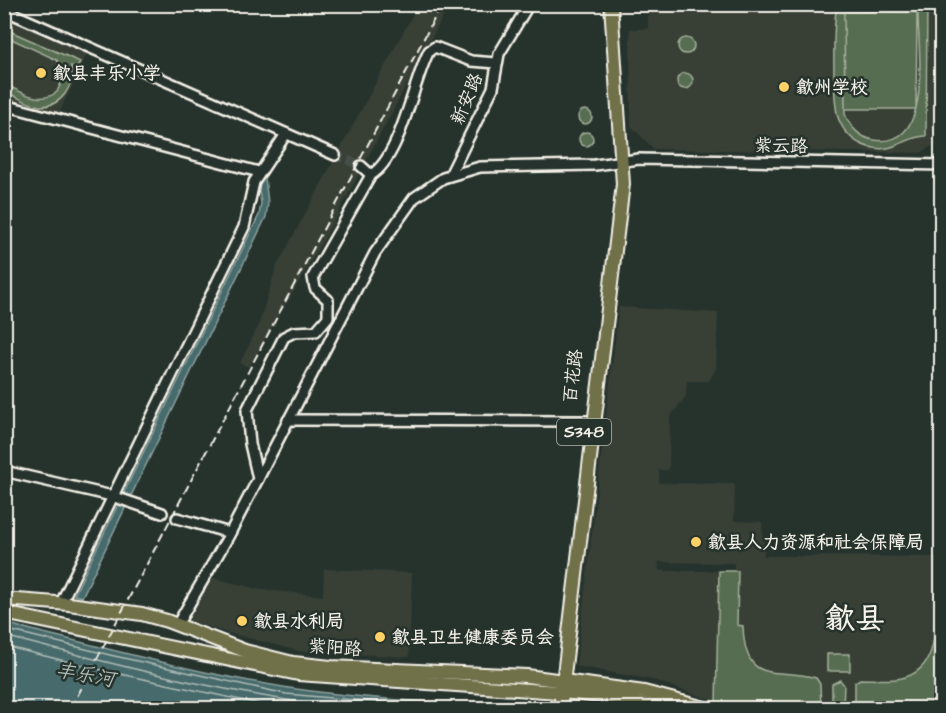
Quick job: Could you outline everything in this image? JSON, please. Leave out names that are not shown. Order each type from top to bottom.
[{"type":"main road","name":"百花路","points":[[557,696],[623,184],[611,4]]},
{"type":"main road","name":"百花路","points":[[557,696],[586,421],[615,183],[621,162]]},
{"type":"main road","name":"紫阳路","points":[[4,599],[60,603],[142,614],[238,649],[303,664],[461,671],[557,696],[657,695],[705,708]]},
{"type":"main road","name":"紫阳路","points":[[4,613],[298,674],[557,696],[610,697],[662,708]]},
{"type":"street","name":"新安路","points":[[450,175],[493,88],[496,63],[501,49],[529,4]]},
{"type":"street","points":[[4,10],[335,154]]},
{"type":"street","points":[[258,479],[247,417],[250,403],[284,337],[294,332],[316,331],[328,317],[328,300],[315,288],[313,278],[371,175],[383,165],[415,96],[422,68],[432,48],[438,48],[471,61],[496,63]]},
{"type":"street","points":[[4,105],[259,172]]},
{"type":"street","points":[[60,603],[115,497],[244,227],[259,172],[286,134]]},
{"type":"street","name":"紫云路","points":[[450,175],[489,166],[595,165],[639,159],[942,165]]},
{"type":"street","points":[[361,166],[371,175]]},
{"type":"street","points":[[177,625],[230,533],[375,253],[414,198],[450,175]]},
{"type":"street","points":[[288,420],[586,421]]},
{"type":"street","points":[[4,471],[115,497],[162,513]]},
{"type":"street","points":[[177,518],[230,533]]},
{"type":"street","points":[[939,708],[942,696]]},
{"type":"shaded area","points":[[418,5],[449,5],[326,236],[249,367],[240,363],[258,327],[276,268]]},
{"type":"shaded area","name":"歙州学校","points":[[648,5],[941,5],[941,48],[933,145],[921,153],[654,149],[631,126],[630,29],[648,29]]},
{"type":"shaded area","name":"歙县丰乐小学","points":[[4,18],[89,50],[59,113],[5,97]]},
{"type":"shaded area","points":[[619,307],[718,313],[716,368],[709,381],[687,381],[686,396],[670,417],[669,470],[659,470],[659,483],[735,484],[734,521],[762,522],[764,556],[941,557],[941,665],[932,708],[735,708],[653,680],[576,666]],"holes":[[[658,562],[734,563],[734,571],[659,571]]]},
{"type":"shaded area","points":[[324,569],[412,573],[409,657],[299,651],[188,620],[209,577],[257,589],[323,596]]},
{"type":"green space","points":[[837,5],[846,5],[845,11],[917,12],[916,106],[920,73],[918,15],[915,5],[927,5],[926,136],[881,149],[863,145],[845,130],[839,120],[835,98],[834,45]],"holes":[[[844,13],[845,109],[915,109],[906,130],[893,139],[869,139],[860,134],[850,123],[845,114]]]},
{"type":"green space","points":[[5,29],[80,62],[77,69],[71,66],[69,87],[61,99],[55,103],[40,106],[5,91],[5,84],[31,96],[51,96],[57,92],[64,76],[57,60],[5,36]]},
{"type":"green space","points":[[686,38],[692,40],[694,46],[692,52],[686,54],[680,52],[678,46],[680,40]]},
{"type":"green space","points":[[685,73],[691,75],[693,81],[691,87],[685,89],[679,87],[677,81],[679,75]]},
{"type":"green space","points":[[582,110],[588,110],[592,117],[588,124],[582,124],[578,120],[578,114]]},
{"type":"green space","points":[[586,132],[591,134],[593,139],[591,144],[586,146],[581,144],[579,139],[581,134]]},
{"type":"green space","points":[[719,571],[738,571],[737,625],[743,626],[745,646],[750,659],[757,667],[766,671],[816,678],[820,684],[821,708],[735,708],[716,702]]},
{"type":"green space","points":[[936,604],[941,604],[941,665],[932,708],[855,708],[855,682],[860,679],[902,678],[922,667],[932,648]]},
{"type":"green space","points":[[827,654],[850,654],[850,671],[827,671]]},
{"type":"green space","points":[[840,680],[844,685],[843,708],[832,708],[832,684]]},
{"type":"water","points":[[265,178],[268,203],[266,217],[82,597],[74,595],[259,215],[261,203],[258,184]]},
{"type":"water","name":"丰乐河","points":[[4,623],[182,667],[289,688],[379,698],[530,708],[5,708]]},
{"type":"tunnel","points":[[335,155],[361,166]]},
{"type":"railway","points":[[71,708],[442,4]]},
{"type":"place","name":"歙县丰乐小学","points":[[41,73]]},
{"type":"place","name":"歙州学校","points":[[784,87]]},
{"type":"place","name":"歙县人力资源和社会保障局","points":[[696,542]]},
{"type":"place","name":"歙县水利局","points":[[242,621]]},
{"type":"place","name":"歙县卫生健康委员会","points":[[380,637]]},
{"type":"district","name":"歙县","points":[[855,619]]}]
